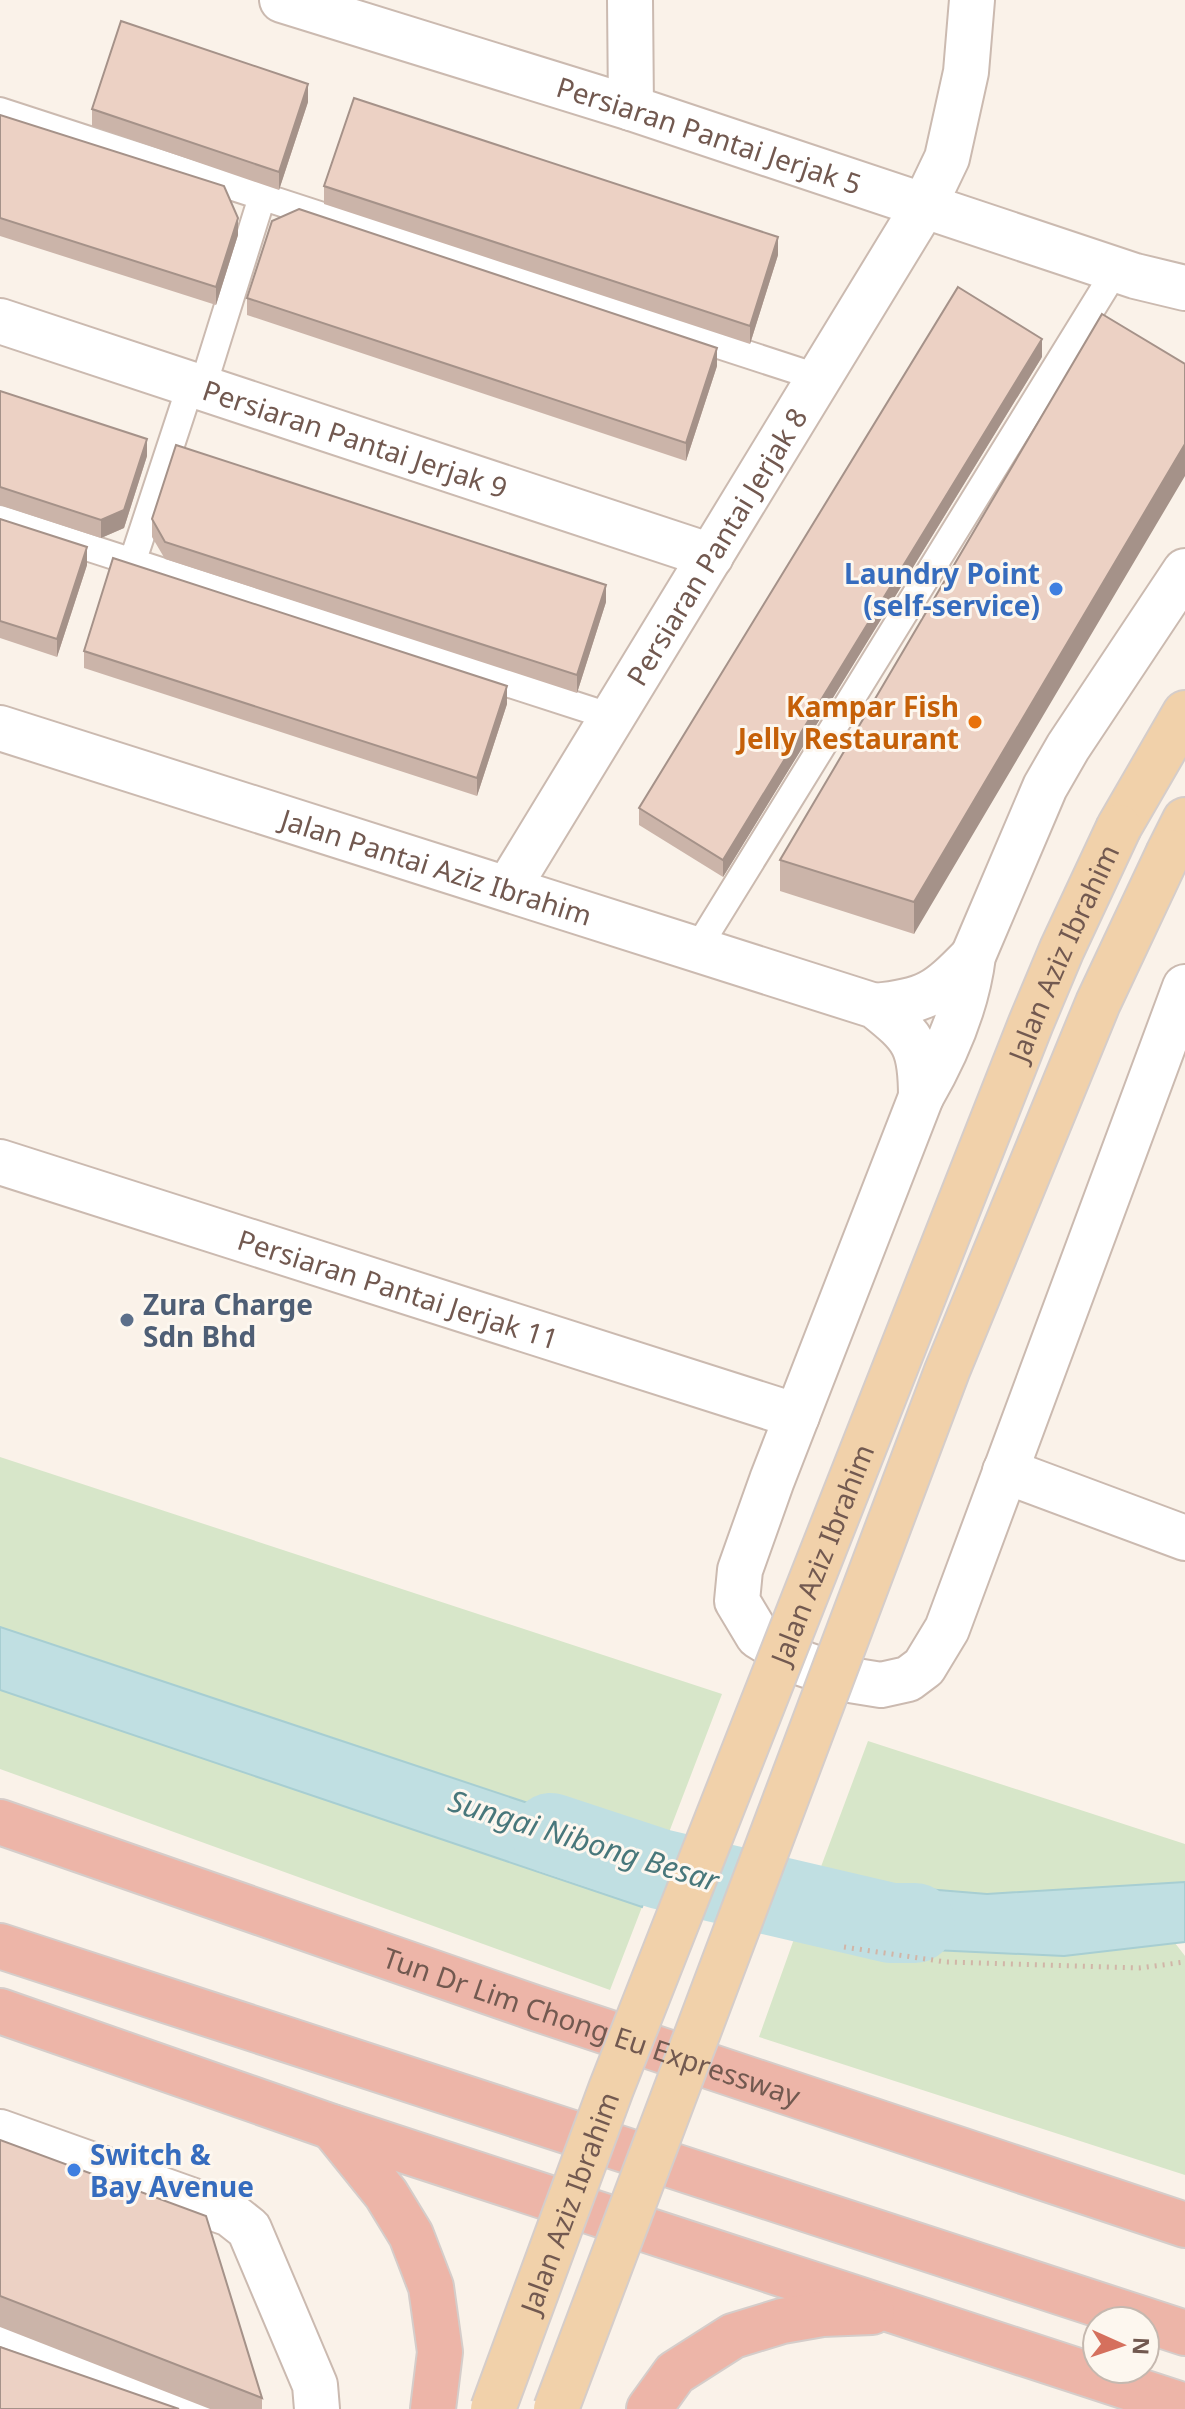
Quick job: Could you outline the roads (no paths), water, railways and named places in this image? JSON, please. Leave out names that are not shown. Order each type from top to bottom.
[{"type":"highway","name":"Tun Dr Lim Chong Eu Expressway","points":[[0,1822],[535,2008],[1185,2225]]},
{"type":"highway","points":[[0,1946],[1185,2333]]},
{"type":"highway","points":[[0,2011],[332,2127],[1185,2406]]},
{"type":"highway","points":[[332,2127],[386,2194],[411,2235],[431,2287],[440,2352],[433,2409]]},
{"type":"highway","points":[[649,2409],[675,2373],[733,2336],[782,2321],[822,2314],[898,2311]]},
{"type":"main road","name":"Jalan Aziz Ibrahim","points":[[493,2409],[611,2089],[1013,1067],[1062,949],[1119,827],[1185,713]]},
{"type":"main road","name":"Jalan Aziz Ibrahim","points":[[556,2409],[947,1371],[1098,1003],[1177,836]]},
{"type":"street","points":[[630,0],[631,108]]},
{"type":"street","name":"Persiaran Pantai Jerjak 8","points":[[508,888],[925,204],[947,158],[966,72],[972,0]]},
{"type":"street","name":"Persiaran Pantai Jerjak 5","points":[[306,4],[1126,272],[1185,288]]},
{"type":"street","name":"Persiaran Pantai Jerjak 5","points":[[1126,272],[1185,314]]},
{"type":"street","name":"Persiaran Pantai Jerjak 9","points":[[0,321],[711,556]]},
{"type":"street","points":[[1185,571],[1068,747],[1045,787],[973,956],[970,986],[935,1073],[921,1097],[740,1570],[737,1601],[758,1636],[804,1664],[850,1680],[881,1685],[908,1679],[924,1667],[947,1629],[1185,987]]},
{"type":"street","name":"Jalan Pantai Aziz Ibrahim","points":[[0,728],[875,1006],[911,1038],[919,1058],[921,1097]]},
{"type":"street","name":"Jalan Pantai Aziz Ibrahim","points":[[875,1006],[920,999],[946,983],[973,956]]},
{"type":"street","name":"Persiaran Pantai Jerjak 11","points":[[0,1162],[797,1416]]},
{"type":"street","points":[[1005,1471],[1185,1538]]},
{"type":"street","points":[[0,2132],[230,2214],[249,2229],[315,2385],[317,2409]]},
{"type":"lane","points":[[0,111],[820,378]]},
{"type":"lane","points":[[132,563],[262,197]]},
{"type":"lane","points":[[697,949],[1126,272]]},
{"type":"lane","points":[[0,519],[612,717]]},
{"type":"lane","points":[[0,2332],[206,2409]]},
{"type":"water","points":[[0,1627],[663,1848],[642,1907],[0,1690]]},
{"type":"water","points":[[816,1880],[987,1894],[1185,1882],[1185,1942],[1064,1956],[890,1948],[794,1939]]},
{"type":"waterway","name":"Sungai Nibong Besar","points":[[551,1833],[660,1869],[891,1923],[915,1923]]},
{"type":"place","name":"Laundry Point (self-service)","points":[[1056,589]]},
{"type":"place","name":"Kampar Fish Jelly Restaurant","points":[[975,722]]},
{"type":"place","name":"Zura Charge Sdn Bhd","points":[[127,1320]]},
{"type":"place","name":"Switch & Bay Avenue","points":[[74,2170]]}]
